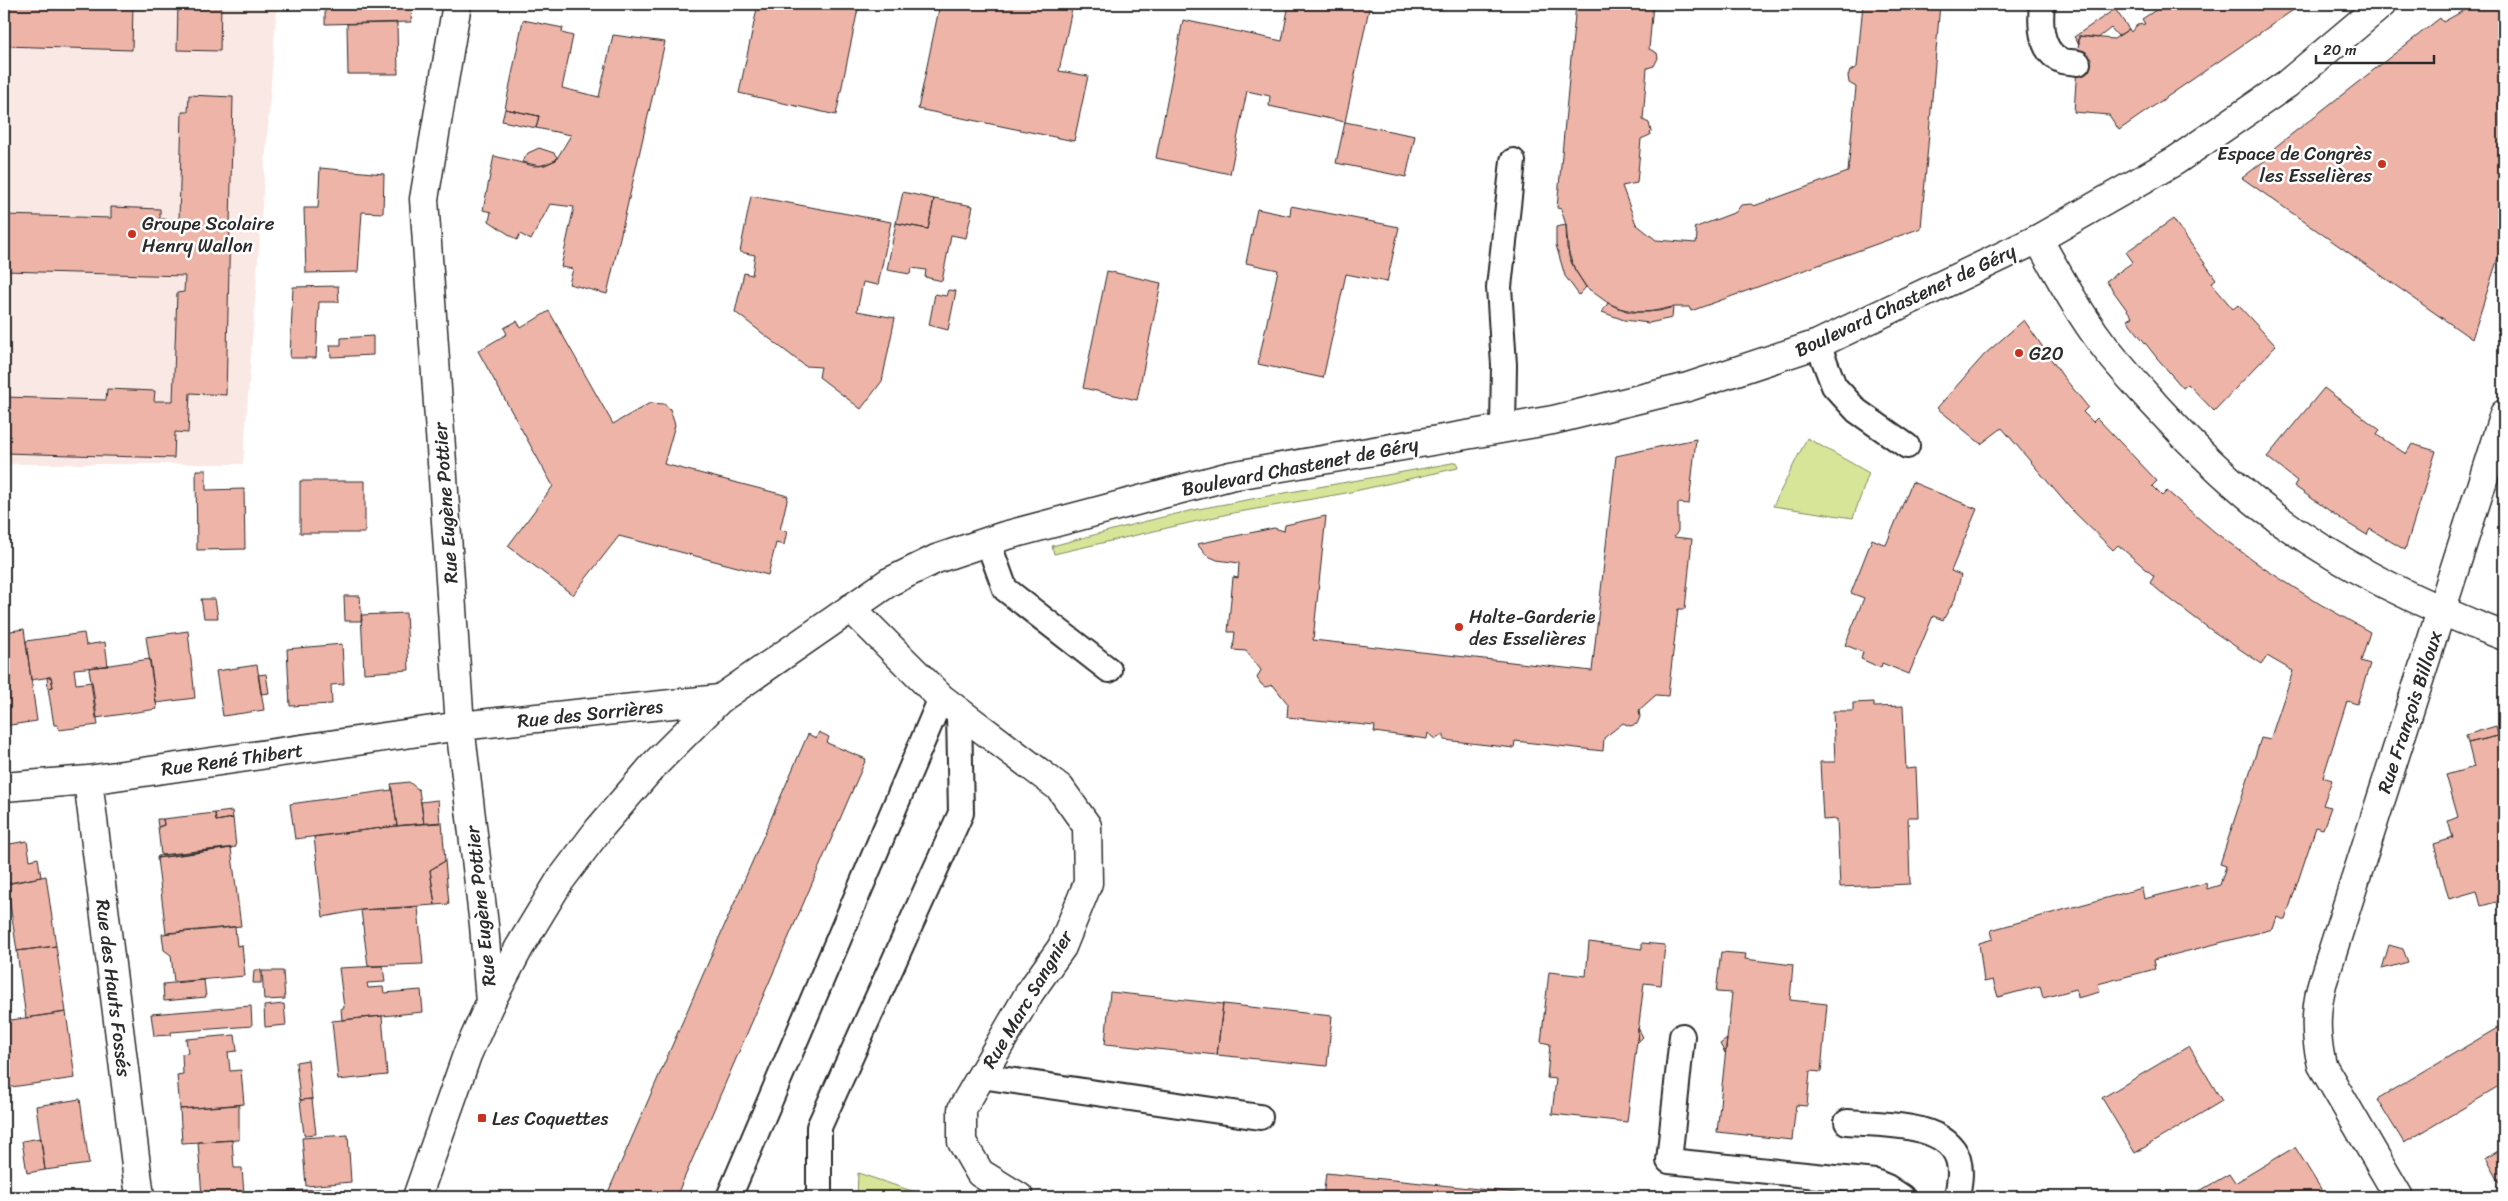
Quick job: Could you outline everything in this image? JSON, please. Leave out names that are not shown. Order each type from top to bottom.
[{"type":"street","name":"Rue Eugène Pottier","points":[[458,4],[424,199],[460,726],[484,926],[490,1003]]},
{"type":"street","name":"Boulevard Chastenet de Géry","points":[[417,1197],[467,1055],[490,1003],[519,948],[559,882],[598,829],[653,766],[720,699],[889,582],[936,559],[988,542],[1230,476],[1553,420],[1688,387],[1818,344],[2038,239],[2175,161],[2287,84],[2382,4]]},
{"type":"street","points":[[2038,239],[2077,307],[2102,344],[2198,452],[2261,506],[2310,540],[2361,571],[2442,611],[2504,636]]},
{"type":"street","name":"Rue François Billoux","points":[[2399,1197],[2322,1065],[2317,1045],[2316,1010],[2322,984],[2504,414]]},
{"type":"street","name":"Rue Marc Sangnier","points":[[852,608],[950,705],[1060,788],[1087,826],[1088,883],[1062,947],[1030,992],[962,1109],[962,1142],[980,1173],[1019,1197]]},
{"type":"street","name":"Rue des Sorrières","points":[[460,726],[720,699]]},
{"type":"street","name":"Rue René Thibert","points":[[4,787],[88,780],[460,726]]},
{"type":"street","name":"Rue des Hauts Fossés","points":[[88,780],[140,1197]]},
{"type":"lane","points":[[2042,4],[2040,26],[2048,48],[2061,60],[2078,63]]},
{"type":"lane","points":[[1503,429],[1504,365],[1499,287],[1513,161]]},
{"type":"lane","points":[[1818,344],[1834,386],[1857,411],[1907,446]]},
{"type":"lane","points":[[988,542],[1004,589],[1109,670]]},
{"type":"lane","points":[[729,1197],[950,705]]},
{"type":"lane","points":[[819,1197],[819,1128],[961,813],[950,705]]},
{"type":"lane","points":[[1682,1036],[1669,1161],[1875,1182],[1902,1197]]},
{"type":"lane","points":[[981,1076],[1260,1117]]},
{"type":"lane","points":[[1847,1122],[1921,1129],[1935,1134],[1957,1157],[1960,1175],[1957,1197]]},
{"type":"shaded area","name":"Groupe Scolaire Henry Wallon","points":[[4,4],[277,4],[243,464],[4,464]]},
{"type":"green space","points":[[1807,438],[1869,473],[1853,518],[1773,506]]},
{"type":"green space","points":[[1457,462],[1458,468],[1346,493],[1228,514],[1054,554],[1052,546],[1203,508]]},
{"type":"green space","points":[[858,1173],[930,1197],[857,1197]]},
{"type":"building","points":[[4,4],[133,4],[132,50],[4,46]]},
{"type":"building","points":[[178,4],[221,4],[220,51],[177,50]]},
{"type":"building","points":[[325,4],[412,4],[411,22],[325,24]]},
{"type":"building","points":[[758,4],[859,4],[836,115],[739,93]]},
{"type":"building","points":[[940,4],[1073,4],[1059,71],[1088,76],[1074,141],[918,109]]},
{"type":"building","points":[[1289,4],[1370,4],[1345,122],[1269,106],[1270,96],[1247,91],[1230,174],[1156,158],[1183,20],[1282,41]]},
{"type":"building","points":[[1576,4],[1653,4],[1649,49],[1657,53],[1658,58],[1654,66],[1647,68],[1643,120],[1649,123],[1651,131],[1650,135],[1641,139],[1637,183],[1622,186],[1636,224],[1656,240],[1696,243],[1697,235],[1694,228],[1736,212],[1741,205],[1751,204],[1754,206],[1848,172],[1856,87],[1849,83],[1848,76],[1850,71],[1857,67],[1863,4],[1940,4],[1921,228],[1691,311],[1689,307],[1673,307],[1649,312],[1629,312],[1608,303],[1586,287],[1575,270],[1567,248],[1566,225],[1561,209],[1557,208]]},
{"type":"building","points":[[2165,4],[2302,4],[2119,130],[2109,115],[2074,112],[2079,36],[2114,39],[2129,29],[2131,32],[2137,25],[2145,24],[2142,19]]},
{"type":"building","name":"Espace de Congrès les Esselières","points":[[2504,4],[2504,239],[2472,339],[2242,178],[2277,151],[2274,148],[2440,18],[2443,22],[2474,5]]},
{"type":"building","points":[[2115,9],[2129,29],[2118,36],[2111,28],[2098,38],[2079,36],[2079,44],[2074,37]]},
{"type":"building","points":[[523,20],[563,28],[562,33],[573,36],[562,88],[599,97],[613,35],[665,42],[607,294],[569,284],[573,269],[561,267],[574,207],[550,204],[531,240],[520,234],[517,240],[489,221],[491,212],[483,210],[494,156],[534,166],[545,165],[556,160],[571,135],[536,128],[539,116],[505,109]]},
{"type":"building","points":[[397,23],[398,74],[348,74],[347,24]]},
{"type":"building","points":[[189,95],[233,97],[226,395],[190,393],[188,433],[175,432],[174,458],[4,453],[4,397],[106,400],[107,389],[155,391],[154,401],[173,401],[177,293],[184,292],[185,276],[4,271],[4,215],[111,218],[111,207],[160,209],[160,219],[179,220],[182,112],[188,112]]},
{"type":"building","points":[[505,109],[539,116],[536,128],[502,121]]},
{"type":"building","points":[[1345,122],[1415,136],[1406,177],[1336,163]]},
{"type":"building","points":[[539,148],[554,153],[557,157],[556,160],[540,166],[522,162],[528,153]]},
{"type":"building","points":[[320,168],[384,174],[383,213],[362,212],[358,272],[306,273],[304,208],[318,208]]},
{"type":"building","points":[[903,192],[934,199],[928,229],[896,223]]},
{"type":"building","points":[[751,196],[891,222],[878,285],[863,282],[857,311],[895,318],[882,381],[861,409],[819,377],[821,367],[805,366],[735,312],[744,273],[752,275],[755,255],[740,252]]},
{"type":"building","points":[[934,199],[973,206],[966,238],[951,235],[942,281],[925,277],[926,270],[912,268],[910,274],[887,270],[896,223],[928,229]]},
{"type":"building","points":[[1291,206],[1399,227],[1387,282],[1346,274],[1323,378],[1258,364],[1278,270],[1246,263],[1257,209],[1290,216]]},
{"type":"building","points":[[2173,219],[2216,279],[2211,283],[2233,309],[2238,305],[2276,346],[2214,411],[2188,384],[2183,388],[2157,358],[2127,320],[2132,317],[2106,281],[2133,262],[2126,252]]},
{"type":"building","points":[[1566,225],[1569,257],[1586,287],[1579,295],[1565,276],[1556,245],[1556,227]]},
{"type":"building","points":[[1107,271],[1161,283],[1137,400],[1083,388]]},
{"type":"building","points":[[338,286],[339,302],[319,302],[316,358],[290,358],[293,287]]},
{"type":"building","points":[[948,290],[956,291],[948,330],[929,325],[935,294],[946,296]]},
{"type":"building","points":[[1608,303],[1618,308],[1638,312],[1659,311],[1673,307],[1672,318],[1649,323],[1624,320],[1602,312]]},
{"type":"building","points":[[549,311],[613,424],[650,403],[664,404],[670,409],[675,425],[664,464],[788,496],[780,530],[787,531],[784,545],[776,543],[768,575],[619,536],[573,595],[508,546],[553,486],[478,351],[507,334],[504,328],[517,321],[521,328]]},
{"type":"building","points":[[2024,320],[2062,375],[2088,407],[2083,412],[2093,422],[2097,418],[2157,481],[2152,486],[2162,496],[2167,491],[2216,533],[2265,569],[2320,604],[2370,632],[2361,661],[2370,664],[2357,704],[2347,701],[2323,777],[2332,780],[2323,805],[2331,807],[2323,829],[2316,827],[2285,920],[2277,917],[2273,929],[2153,960],[2155,969],[2098,984],[2100,992],[2077,998],[2076,989],[2043,998],[2040,986],[1998,997],[1993,980],[1984,982],[1979,943],[1993,939],[1991,930],[2142,888],[2144,899],[2206,883],[2207,889],[2220,885],[2226,866],[2220,864],[2261,738],[2270,740],[2293,671],[2267,656],[2262,664],[2211,630],[2150,583],[2154,576],[2118,545],[2113,550],[2070,508],[2002,428],[1981,444],[1937,408],[1985,354]]},
{"type":"building","points":[[373,336],[373,355],[331,357],[330,345],[341,345],[341,338]]},
{"type":"building","points":[[2324,388],[2380,430],[2377,435],[2406,454],[2412,444],[2436,451],[2405,550],[2370,529],[2367,535],[2347,523],[2294,486],[2297,481],[2267,457]]},
{"type":"building","points":[[1696,439],[1689,504],[1678,503],[1678,531],[1674,537],[1692,539],[1685,609],[1678,609],[1668,696],[1656,695],[1639,710],[1640,717],[1637,724],[1630,726],[1623,723],[1604,738],[1603,751],[1515,741],[1514,748],[1444,740],[1444,734],[1436,739],[1428,733],[1427,739],[1374,732],[1375,726],[1287,717],[1288,704],[1273,685],[1265,687],[1261,684],[1257,678],[1261,670],[1246,651],[1233,650],[1235,632],[1228,632],[1233,577],[1238,578],[1239,563],[1217,560],[1206,555],[1197,544],[1274,528],[1284,531],[1285,525],[1326,516],[1313,640],[1592,671],[1616,456]]},
{"type":"building","points":[[196,470],[206,470],[206,490],[244,489],[245,549],[197,550]]},
{"type":"building","points":[[300,481],[365,481],[365,533],[300,533]]},
{"type":"building","points":[[1912,482],[1977,509],[1951,571],[1961,575],[1955,599],[1943,620],[1933,616],[1909,674],[1882,663],[1881,668],[1861,659],[1863,652],[1845,645],[1864,598],[1851,593],[1872,539],[1886,545]]},
{"type":"building","points":[[344,596],[360,596],[362,621],[345,621]]},
{"type":"building","points":[[201,599],[215,599],[218,618],[204,618]]},
{"type":"building","points":[[406,613],[409,670],[364,673],[361,615]]},
{"type":"building","points":[[24,629],[37,721],[4,726],[4,632]]},
{"type":"building","points":[[188,631],[195,698],[156,703],[146,637]]},
{"type":"building","points":[[84,633],[86,645],[105,642],[108,666],[74,669],[76,684],[92,682],[98,725],[59,730],[58,725],[54,725],[48,688],[53,687],[51,677],[31,680],[26,641]]},
{"type":"building","points":[[342,644],[344,684],[331,685],[332,704],[290,706],[287,649]]},
{"type":"building","points":[[150,659],[157,709],[96,718],[89,668]]},
{"type":"building","points":[[257,665],[264,710],[223,716],[216,671]]},
{"type":"building","points":[[266,674],[269,693],[261,694],[258,675]]},
{"type":"building","points":[[47,677],[51,677],[53,687],[48,688]]},
{"type":"building","points":[[1874,702],[1874,707],[1903,706],[1906,769],[1916,768],[1918,817],[1908,817],[1910,884],[1840,887],[1837,819],[1823,820],[1820,762],[1835,762],[1833,711],[1853,711],[1853,703]]},
{"type":"building","points":[[2496,726],[2498,736],[2468,743],[2466,735]]},
{"type":"building","points":[[819,732],[829,737],[827,743],[866,759],[676,1197],[606,1197],[808,734],[816,738]]},
{"type":"building","points":[[2498,736],[2504,759],[2504,900],[2481,906],[2477,891],[2449,899],[2434,844],[2453,838],[2448,821],[2458,817],[2446,775],[2474,767],[2468,743]]},
{"type":"building","points":[[409,782],[419,790],[424,824],[397,826],[391,784]]},
{"type":"building","points":[[392,790],[397,826],[295,839],[290,804]]},
{"type":"building","points":[[438,800],[440,823],[424,824],[421,802]]},
{"type":"building","points":[[232,811],[233,818],[216,821],[215,813]]},
{"type":"building","points":[[215,813],[216,821],[233,818],[236,847],[161,855],[158,827],[164,825],[163,819]]},
{"type":"building","points":[[157,819],[163,819],[164,825],[158,827]]},
{"type":"building","points":[[442,822],[445,861],[430,870],[435,905],[361,910],[323,917],[314,837],[403,825]]},
{"type":"building","points":[[27,841],[30,860],[38,858],[41,877],[4,884],[4,845]]},
{"type":"building","points":[[231,848],[241,926],[166,933],[157,858]]},
{"type":"building","points":[[231,848],[157,858],[158,856]]},
{"type":"building","points":[[445,861],[449,904],[435,905],[430,870]]},
{"type":"building","points":[[46,876],[56,946],[17,951],[7,884]]},
{"type":"building","points":[[418,907],[423,964],[368,966],[361,910]]},
{"type":"building","points":[[235,927],[237,946],[242,945],[245,976],[174,982],[171,955],[164,950],[162,934]]},
{"type":"building","points":[[1589,942],[1642,949],[1642,943],[1665,945],[1661,985],[1644,983],[1627,1122],[1552,1114],[1556,1079],[1547,1078],[1550,1044],[1541,1042],[1549,972],[1586,976]]},
{"type":"building","points":[[2389,945],[2403,949],[2408,962],[2382,969]]},
{"type":"building","points":[[56,946],[66,1012],[26,1018],[17,951]]},
{"type":"building","points":[[1721,952],[1746,954],[1745,959],[1793,965],[1790,1000],[1827,1004],[1821,1072],[1810,1071],[1807,1106],[1796,1105],[1792,1140],[1717,1132],[1732,993],[1716,992]]},
{"type":"building","points":[[383,966],[385,982],[367,983],[368,988],[383,987],[384,993],[421,990],[423,1012],[342,1020],[341,1008],[344,1008],[339,968]]},
{"type":"building","points":[[254,970],[261,970],[261,983],[253,983]]},
{"type":"building","points":[[262,971],[283,971],[285,999],[264,1000]]},
{"type":"building","points":[[204,980],[206,997],[164,1001],[163,984]]},
{"type":"building","points":[[1110,992],[1223,1004],[1217,1055],[1105,1044]]},
{"type":"building","points":[[284,1004],[286,1025],[265,1027],[264,1006]]},
{"type":"building","points":[[1223,1004],[1332,1016],[1327,1066],[1217,1055]]},
{"type":"building","points":[[251,1006],[252,1026],[171,1032],[171,1035],[154,1036],[151,1014]]},
{"type":"building","points":[[66,1012],[75,1078],[4,1088],[4,1021]]},
{"type":"building","points":[[382,1016],[387,1075],[338,1080],[332,1021]]},
{"type":"building","points":[[2504,1024],[2504,1084],[2404,1143],[2377,1099]]},
{"type":"building","points":[[1638,1028],[1643,1037],[1637,1043]]},
{"type":"building","points":[[235,1035],[237,1051],[228,1052],[230,1071],[241,1070],[244,1104],[180,1109],[177,1075],[183,1074],[182,1054],[188,1053],[186,1039]]},
{"type":"building","points":[[1727,1039],[1725,1053],[1720,1044]]},
{"type":"building","points":[[2189,1046],[2222,1101],[2135,1153],[2102,1098]]},
{"type":"building","points":[[308,1060],[312,1099],[300,1100],[296,1062]]},
{"type":"building","points":[[80,1099],[89,1164],[45,1170],[36,1106]]},
{"type":"building","points":[[312,1099],[316,1134],[304,1135],[300,1100]]},
{"type":"building","points":[[239,1105],[239,1140],[182,1143],[180,1109]]},
{"type":"building","points":[[348,1135],[351,1182],[306,1186],[302,1138]]},
{"type":"building","points":[[41,1138],[45,1170],[27,1173],[22,1141]]},
{"type":"building","points":[[232,1140],[234,1168],[242,1168],[244,1194],[202,1197],[198,1142]]},
{"type":"building","points":[[2295,1147],[2326,1197],[2189,1197],[2229,1174],[2235,1183]]},
{"type":"building","points":[[2502,1149],[2504,1153],[2504,1181],[2500,1183],[2486,1158]]},
{"type":"building","points":[[1326,1173],[1555,1197],[1323,1197]]},
{"type":"building","points":[[331,1188],[331,1197],[254,1197],[254,1194]]},
{"type":"place","name":"Espace de Congrès les Esselières","points":[[2382,164]]},
{"type":"place","name":"Groupe Scolaire Henry Wallon","points":[[132,234]]},
{"type":"place","name":"G20","points":[[2019,353]]},
{"type":"place","name":"Halte-Garderie des Esselières","points":[[1459,627]]},
{"type":"place","name":"Les Coquettes","points":[[482,1118]]}]
